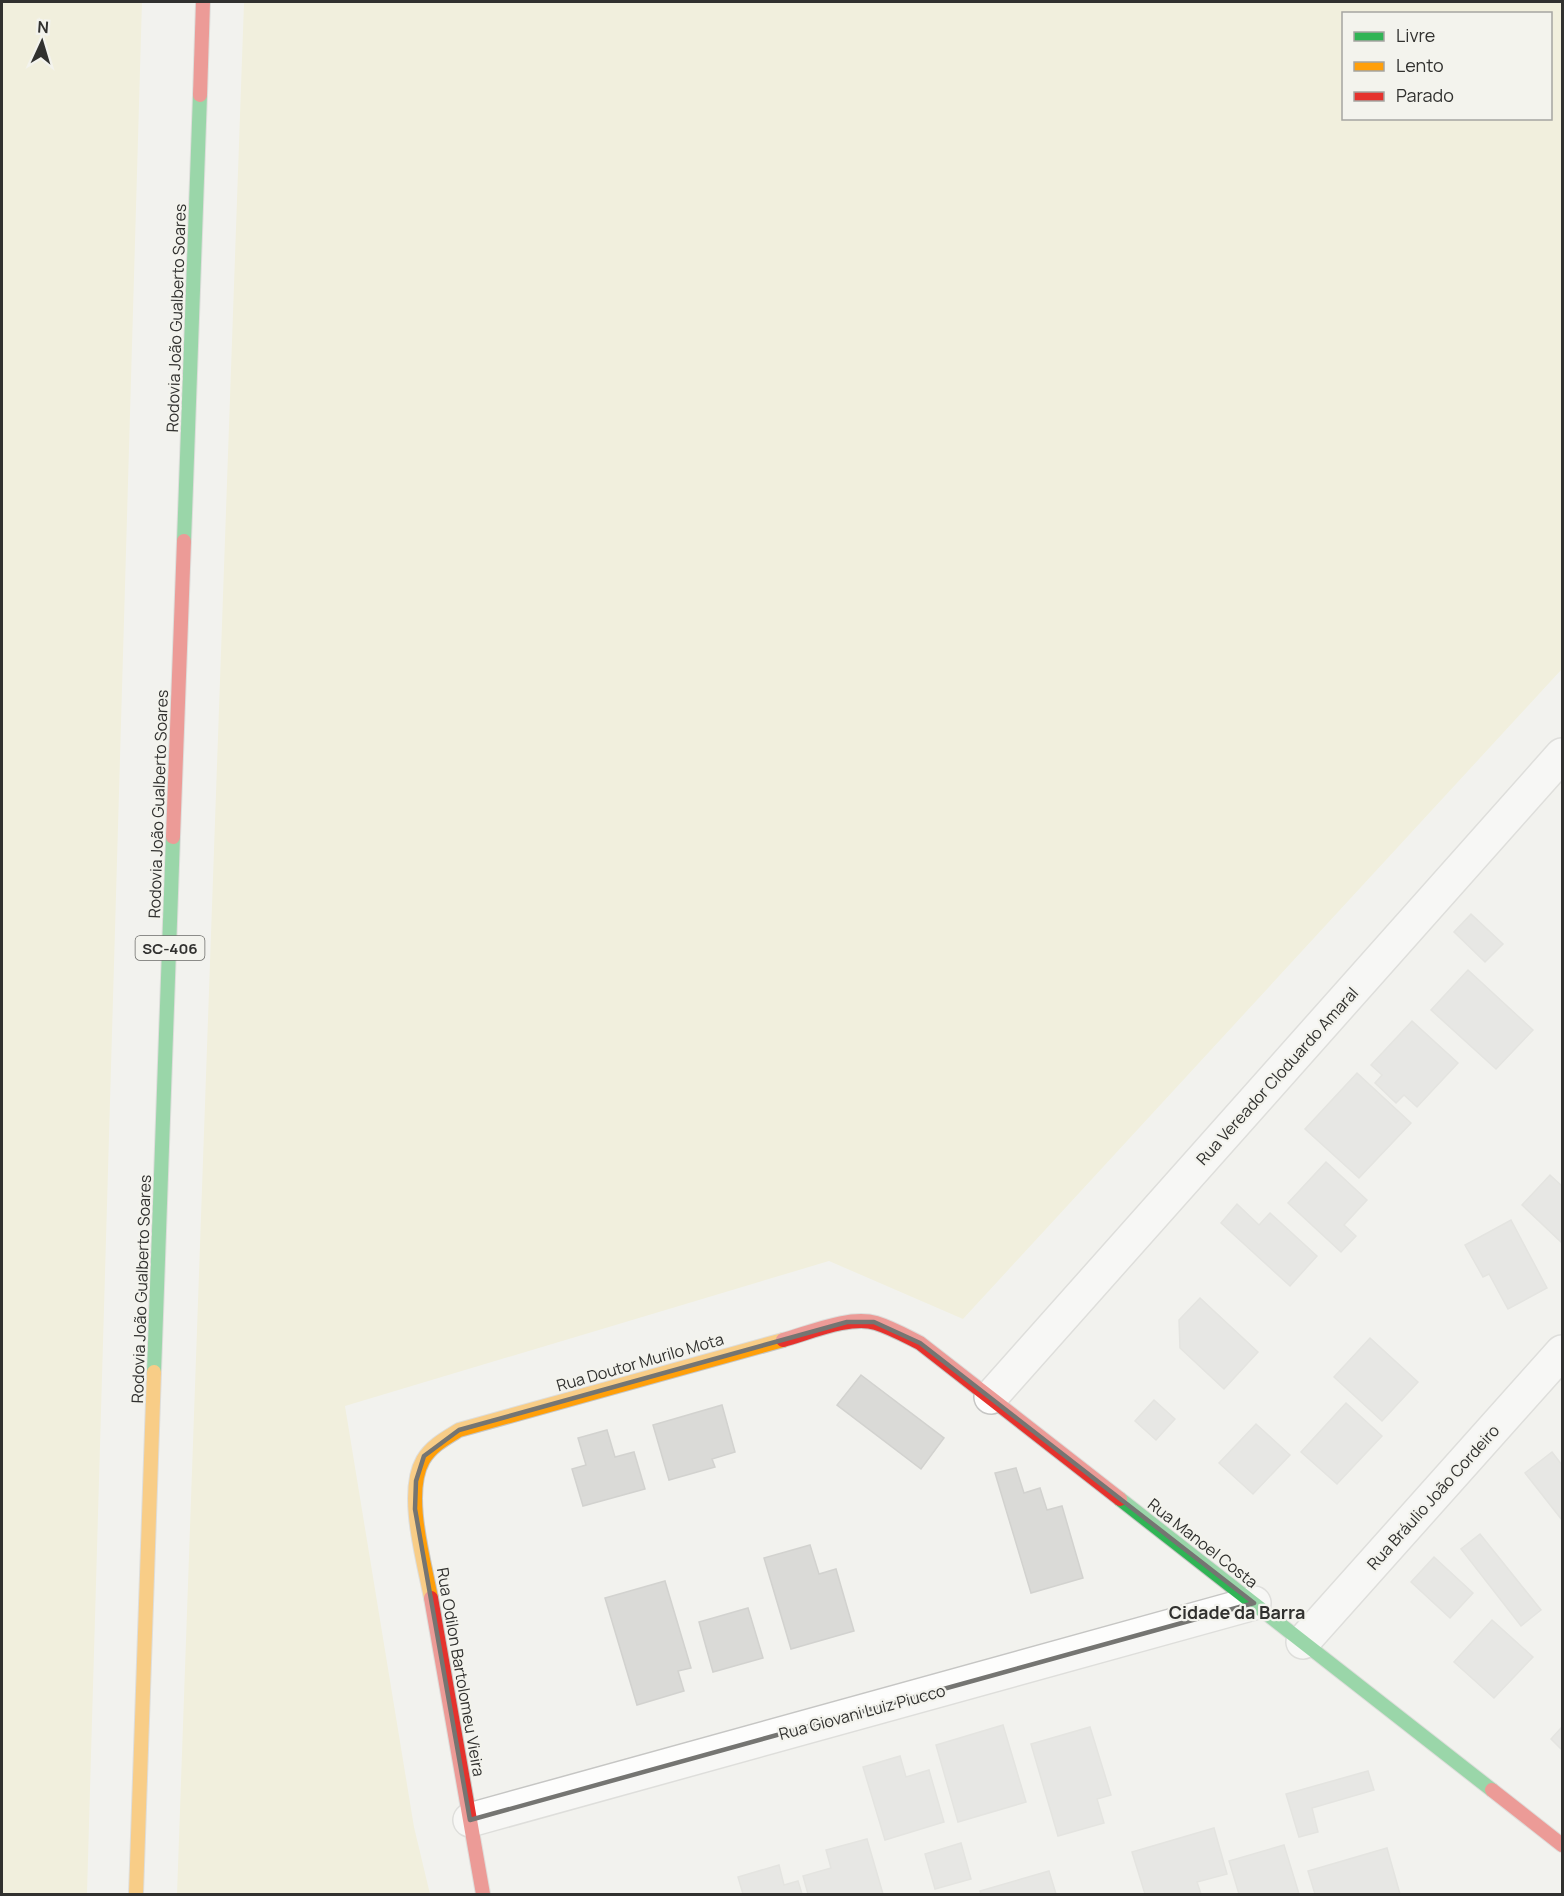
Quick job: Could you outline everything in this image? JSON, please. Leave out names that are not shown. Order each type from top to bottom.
[{"type":"main road","name":"Rodovia João Gualberto Soares","points":[[136,1894],[203,2]]},
{"type":"main road","name":"Rua Doutor Murilo Mota","points":[[424,1456],[439,1441],[459,1430],[823,1327],[847,1322],[874,1322]]},
{"type":"main road","name":"Rua Manoel Costa","points":[[874,1322],[920,1343],[1563,1845]]},
{"type":"main road","name":"Rua Odilon Bartolomeu Vieira","points":[[424,1456],[416,1481],[415,1509],[483,1894]]},
{"type":"street","name":"Rua Vereador Cloduardo Amaral","points":[[991,1397],[1563,755]]},
{"type":"street","name":"Rua Bráulio João Cordeiro","points":[[1304,1642],[1563,1353]]},
{"type":"street","name":"Rua Giovani Luiz Piucco","points":[[470,1820],[1254,1604]]},
{"type":"highlighted area","points":[[847,1322],[874,1322],[920,1343],[1254,1603],[470,1820],[415,1509],[416,1481],[424,1456],[459,1430]]},
{"type":"shaded area","points":[[2,2],[142,2],[87,1894],[2,1894]]},
{"type":"shaded area","points":[[244,2],[1562,2],[1562,669],[963,1319],[829,1261],[345,1406],[414,1827],[430,1894],[177,1894]]},
{"type":"building","points":[[1471,914],[1503,944],[1485,962],[1454,932]]},
{"type":"building","points":[[1468,970],[1533,1030],[1496,1069],[1431,1010]]},
{"type":"building","points":[[1412,1021],[1458,1063],[1417,1107],[1404,1095],[1396,1103],[1375,1083],[1382,1075],[1371,1065]]},
{"type":"building","points":[[1357,1073],[1411,1123],[1359,1178],[1305,1129]]},
{"type":"building","points":[[1326,1162],[1367,1200],[1344,1225],[1356,1236],[1341,1252],[1288,1203]]},
{"type":"building","points":[[1550,1175],[1562,1186],[1562,1243],[1522,1205]]},
{"type":"building","points":[[1237,1204],[1259,1225],[1270,1213],[1317,1256],[1290,1286],[1221,1223]]},
{"type":"building","points":[[1511,1220],[1547,1288],[1508,1309],[1489,1274],[1483,1277],[1465,1245]]},
{"type":"building","points":[[1200,1298],[1258,1352],[1224,1389],[1180,1348],[1179,1320]]},
{"type":"building","points":[[1370,1338],[1418,1382],[1382,1421],[1334,1377]]},
{"type":"building","points":[[861,1375],[944,1438],[921,1469],[837,1405]]},
{"type":"building","points":[[1154,1400],[1175,1419],[1156,1440],[1135,1421]]},
{"type":"building","points":[[1346,1403],[1382,1436],[1337,1484],[1301,1452]]},
{"type":"building","points":[[722,1405],[735,1452],[712,1459],[715,1467],[669,1480],[653,1425]]},
{"type":"building","points":[[1256,1424],[1290,1455],[1253,1494],[1219,1463]]},
{"type":"building","points":[[607,1430],[615,1457],[634,1452],[645,1489],[583,1506],[572,1469],[586,1465],[578,1438]]},
{"type":"building","points":[[1552,1452],[1562,1465],[1562,1520],[1525,1473]]},
{"type":"building","points":[[1016,1468],[1024,1493],[1040,1488],[1047,1510],[1062,1506],[1083,1578],[1031,1593],[995,1473]]},
{"type":"building","points":[[1480,1534],[1541,1610],[1521,1626],[1461,1549]]},
{"type":"building","points":[[810,1545],[819,1574],[836,1569],[854,1631],[791,1649],[764,1558]]},
{"type":"building","points":[[1434,1557],[1473,1593],[1450,1618],[1411,1582]]},
{"type":"building","points":[[665,1581],[691,1668],[678,1671],[684,1691],[637,1705],[605,1598]]},
{"type":"building","points":[[748,1608],[763,1658],[713,1672],[699,1622]]},
{"type":"building","points":[[1492,1620],[1533,1657],[1494,1698],[1454,1662]]},
{"type":"building","points":[[1003,1725],[1026,1802],[958,1822],[936,1745]]},
{"type":"building","points":[[1090,1727],[1111,1795],[1097,1799],[1104,1823],[1058,1836],[1031,1744]]},
{"type":"building","points":[[1562,1727],[1562,1750],[1551,1739]]},
{"type":"building","points":[[900,1756],[906,1777],[929,1770],[944,1822],[885,1840],[863,1767]]},
{"type":"building","points":[[1368,1771],[1374,1790],[1312,1808],[1318,1832],[1299,1837],[1286,1794]]},
{"type":"building","points":[[1214,1828],[1227,1874],[1197,1882],[1201,1894],[1145,1894],[1132,1852]]},
{"type":"building","points":[[867,1839],[883,1894],[808,1894],[803,1876],[831,1868],[826,1850]]},
{"type":"building","points":[[961,1843],[971,1879],[935,1889],[925,1854]]},
{"type":"building","points":[[1284,1845],[1299,1894],[1239,1894],[1229,1861]]},
{"type":"building","points":[[1387,1848],[1400,1894],[1315,1894],[1308,1871]]},
{"type":"building","points":[[779,1865],[784,1885],[798,1881],[802,1894],[743,1894],[738,1877]]},
{"type":"building","points":[[1049,1871],[1056,1894],[981,1894],[980,1891]]},
{"type":"traffic: fast","points":[[184,541],[200,95]]},
{"type":"traffic: fast","points":[[154,1372],[173,837]]},
{"type":"traffic: fast","points":[[1120,1499],[1492,1790]]},
{"type":"traffic: slow","points":[[431,1598],[417,1528],[415,1490],[423,1460],[439,1443],[459,1430],[783,1340]]},
{"type":"traffic: slow","points":[[136,1894],[154,1372]]},
{"type":"traffic: jam","points":[[200,95],[203,2]]},
{"type":"traffic: jam","points":[[173,837],[184,541]]},
{"type":"traffic: jam","points":[[783,1340],[854,1321],[876,1323],[899,1332],[920,1343],[1120,1499]]},
{"type":"traffic: jam","points":[[431,1598],[483,1894]]},
{"type":"traffic: jam","points":[[1492,1790],[1562,1845]]},
{"type":"district","name":"Cidade da Barra","points":[[1237,1612]]}]
